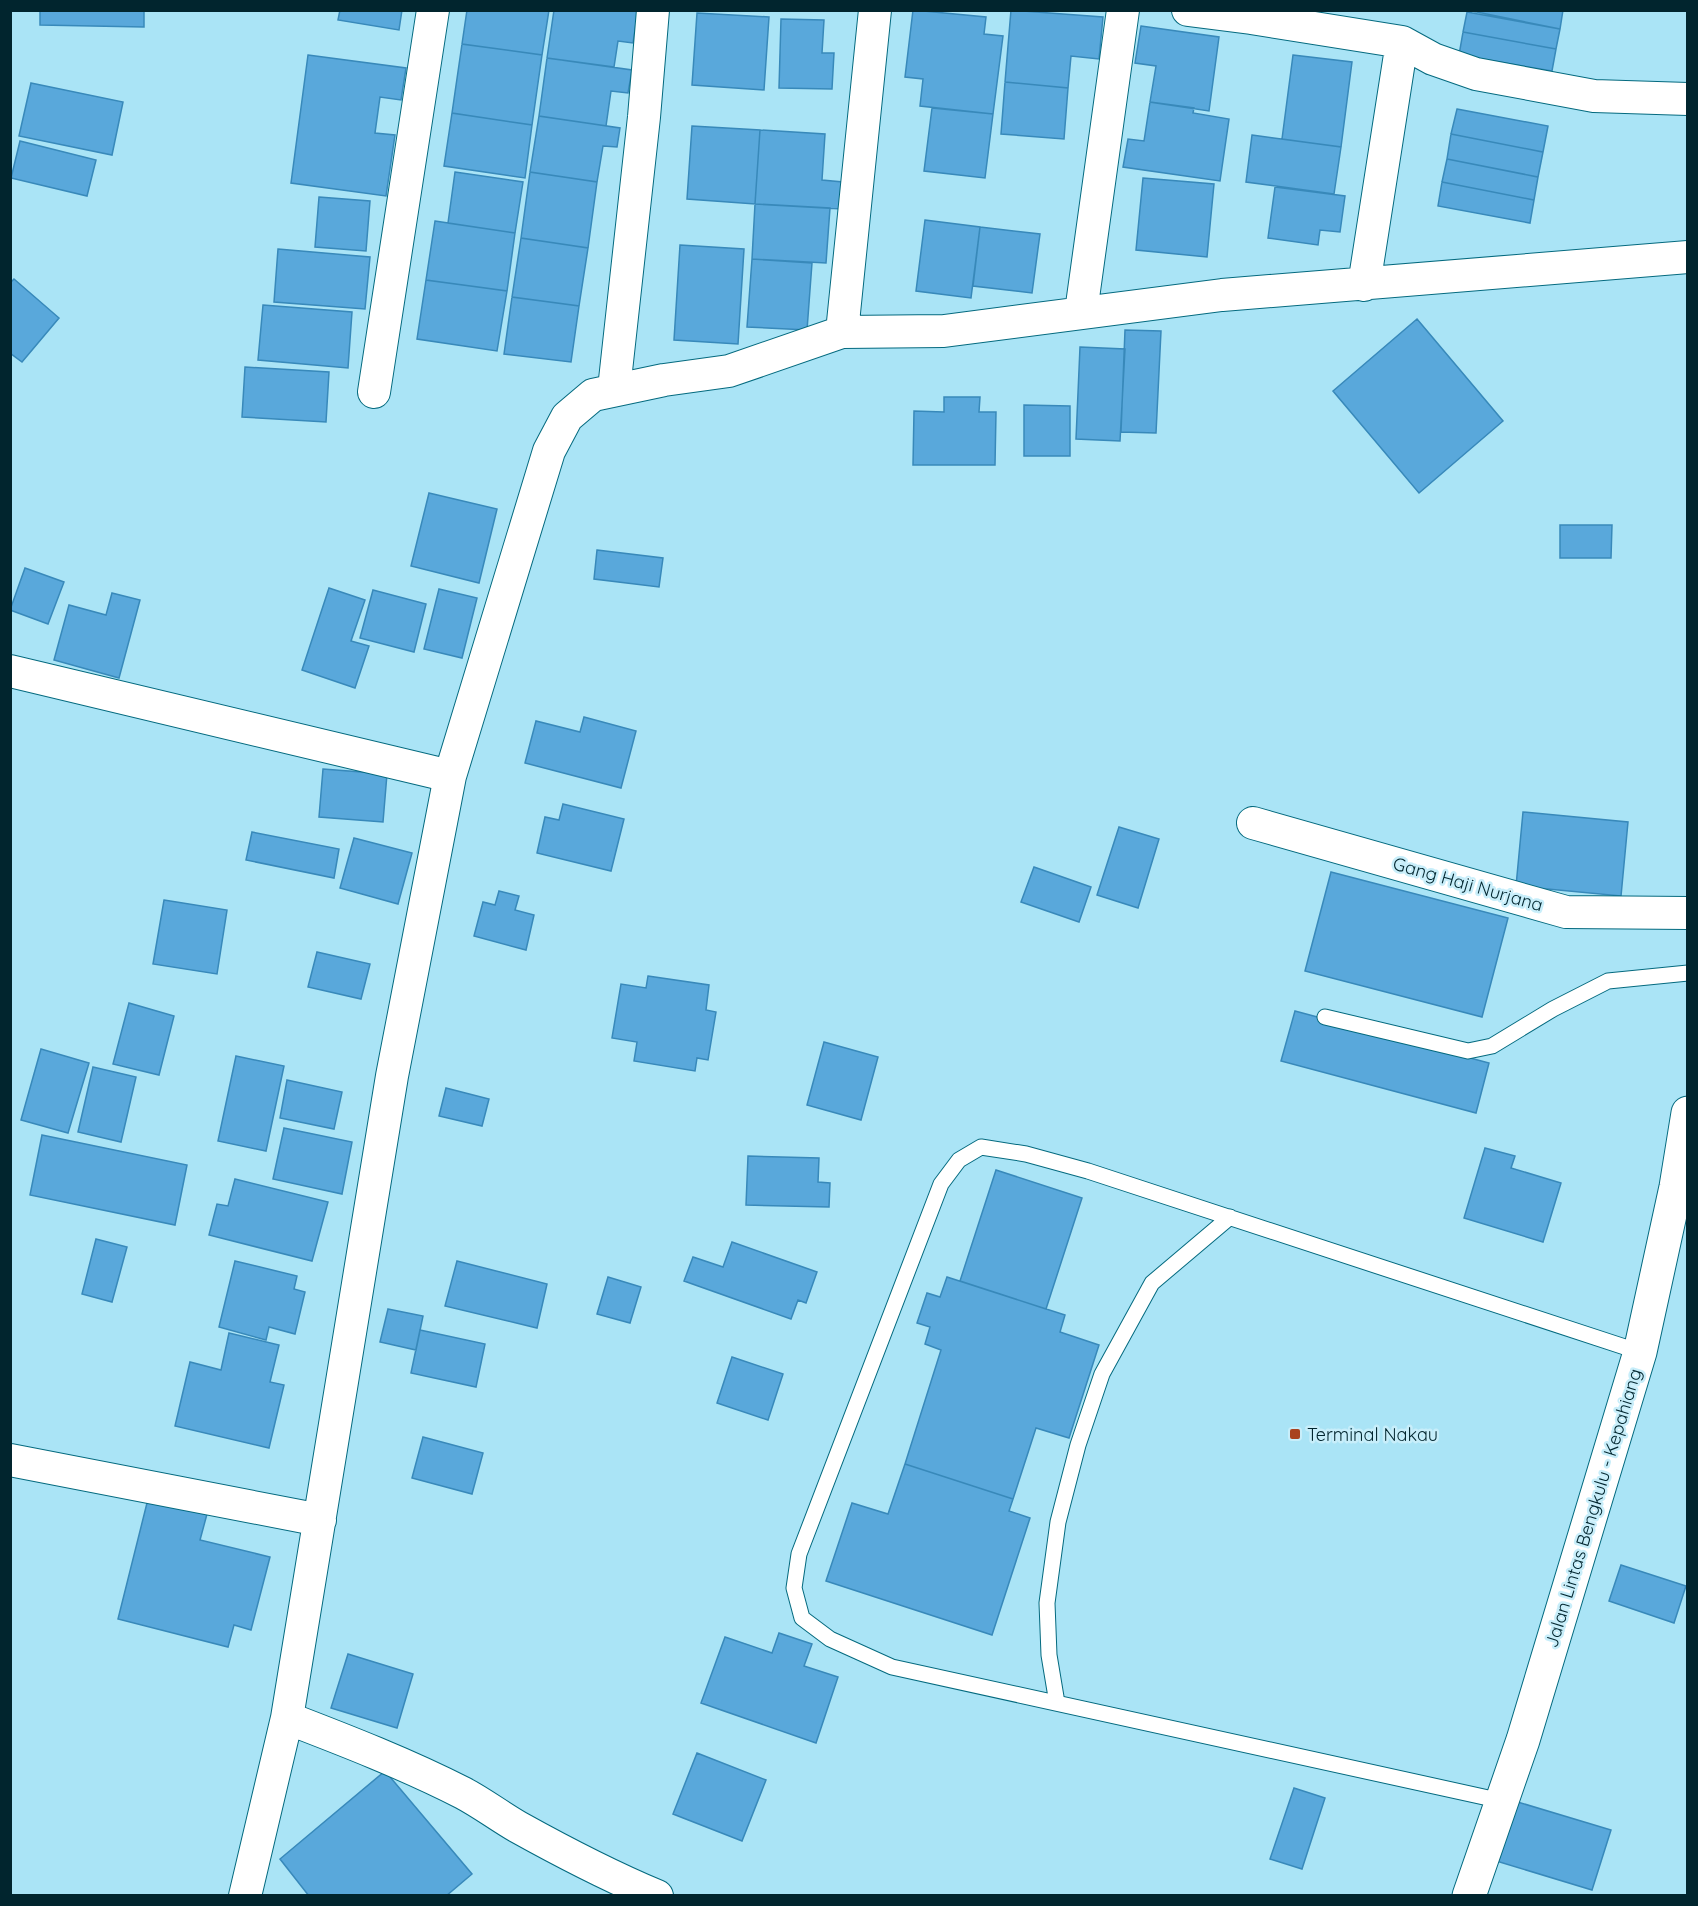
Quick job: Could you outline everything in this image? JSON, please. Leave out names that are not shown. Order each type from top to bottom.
[{"type":"highway","name":"Jalan Lintas Bengkulu - Kepahiang","points":[[1469,1896],[1523,1740],[1640,1352],[1684,1154],[1688,1113]]},
{"type":"street","points":[[374,392],[433,10]]},
{"type":"street","points":[[615,389],[643,129],[653,10]]},
{"type":"street","points":[[842,332],[875,10]]},
{"type":"street","points":[[1081,312],[1123,10]]},
{"type":"street","points":[[1188,10],[1402,42],[1433,59],[1476,74],[1594,96],[1688,99]]},
{"type":"street","points":[[1364,285],[1402,42]]},
{"type":"street","points":[[245,1896],[287,1718],[392,1076],[450,776],[549,451],[567,417],[593,395],[664,380],[729,371],[842,332],[944,331],[1222,295],[1688,257]]},
{"type":"street","points":[[10,671],[450,776]]},
{"type":"street","name":"Gang Haji Nurjana","points":[[1253,823],[1566,912],[1688,913]]},
{"type":"street","points":[[10,1460],[320,1520]]},
{"type":"street","points":[[287,1718],[421,1772],[466,1794],[516,1826],[657,1896]]},
{"type":"lane","points":[[1325,1017],[1468,1051],[1492,1046],[1553,1009],[1608,981],[1688,973]]},
{"type":"lane","points":[[1502,1801],[892,1667],[830,1639],[802,1618],[794,1588],[799,1554],[941,1184],[959,1160],[981,1147],[1026,1154],[1088,1171],[1640,1352]]},
{"type":"lane","points":[[1057,1703],[1049,1655],[1047,1603],[1058,1522],[1078,1445],[1102,1374],[1152,1283],[1230,1217]]},
{"type":"building","points":[[40,10],[144,10],[144,27],[40,25]]},
{"type":"building","points":[[340,10],[402,10],[399,30],[338,20]]},
{"type":"building","points":[[467,10],[549,10],[542,55],[462,44]]},
{"type":"building","points":[[554,10],[638,10],[633,43],[618,41],[614,67],[547,58]]},
{"type":"building","points":[[913,10],[986,17],[984,34],[1003,36],[993,114],[920,106],[923,79],[905,77]]},
{"type":"building","points":[[1011,10],[1103,17],[1099,59],[1071,56],[1068,88],[1005,82]]},
{"type":"building","points":[[1467,10],[1563,10],[1560,29]]},
{"type":"building","points":[[1467,12],[1560,29],[1556,49],[1463,32]]},
{"type":"building","points":[[697,13],[769,17],[764,90],[692,85]]},
{"type":"building","points":[[781,19],[824,20],[822,53],[834,53],[832,89],[779,88]]},
{"type":"building","points":[[1141,26],[1219,37],[1209,111],[1150,102],[1156,66],[1135,63]]},
{"type":"building","points":[[1463,32],[1556,49],[1552,71],[1459,55]]},
{"type":"building","points":[[462,44],[542,55],[532,125],[452,113]]},
{"type":"building","points":[[308,55],[406,68],[401,100],[380,97],[375,133],[395,135],[386,196],[291,183]]},
{"type":"building","points":[[1293,55],[1352,62],[1341,147],[1282,139]]},
{"type":"building","points":[[547,58],[632,70],[628,93],[611,91],[606,126],[539,116]]},
{"type":"building","points":[[1005,82],[1068,88],[1064,139],[1001,134]]},
{"type":"building","points":[[31,83],[123,102],[112,155],[19,136]]},
{"type":"building","points":[[1150,102],[1194,108],[1193,113],[1229,119],[1220,181],[1123,167],[1128,139],[1144,141]]},
{"type":"building","points":[[932,108],[993,114],[985,178],[924,171]]},
{"type":"building","points":[[1457,109],[1548,126],[1543,152],[1451,134]]},
{"type":"building","points":[[452,113],[532,125],[525,178],[444,166]]},
{"type":"building","points":[[539,116],[620,128],[617,147],[603,146],[597,182],[530,172]]},
{"type":"building","points":[[692,126],[760,130],[755,204],[687,199]]},
{"type":"building","points":[[760,130],[825,134],[822,180],[843,182],[842,209],[755,204]]},
{"type":"building","points":[[1451,134],[1543,152],[1538,177],[1447,159]]},
{"type":"building","points":[[1252,135],[1341,147],[1334,194],[1246,182]]},
{"type":"building","points":[[20,141],[96,160],[87,196],[11,178]]},
{"type":"building","points":[[1447,159],[1538,177],[1534,200],[1442,182]]},
{"type":"building","points":[[455,172],[523,182],[515,233],[448,223]]},
{"type":"building","points":[[530,172],[597,182],[588,248],[521,238]]},
{"type":"building","points":[[1143,178],[1214,184],[1207,257],[1136,250]]},
{"type":"building","points":[[1442,182],[1534,200],[1530,223],[1438,206]]},
{"type":"building","points":[[1275,187],[1345,196],[1340,232],[1320,230],[1318,245],[1268,238]]},
{"type":"building","points":[[319,197],[370,201],[366,251],[315,247]]},
{"type":"building","points":[[755,204],[830,208],[826,263],[752,259]]},
{"type":"building","points":[[925,220],[980,227],[971,298],[916,291]]},
{"type":"building","points":[[435,221],[515,233],[507,291],[426,280]]},
{"type":"building","points":[[980,227],[1040,234],[1032,293],[973,286]]},
{"type":"building","points":[[521,238],[588,248],[579,306],[512,297]]},
{"type":"building","points":[[680,245],[744,249],[738,344],[674,340]]},
{"type":"building","points":[[278,249],[370,257],[365,309],[274,302]]},
{"type":"building","points":[[752,259],[812,263],[807,330],[747,327]]},
{"type":"building","points":[[14,279],[59,318],[22,362],[10,353],[10,283]]},
{"type":"building","points":[[426,280],[507,291],[497,351],[417,339]]},
{"type":"building","points":[[512,297],[579,306],[571,362],[504,354]]},
{"type":"building","points":[[263,305],[352,312],[348,368],[258,360]]},
{"type":"building","points":[[1417,319],[1503,421],[1419,493],[1333,391]]},
{"type":"building","points":[[1125,330],[1161,331],[1156,433],[1121,432]]},
{"type":"building","points":[[1080,347],[1125,349],[1120,441],[1076,439]]},
{"type":"building","points":[[245,367],[329,372],[326,422],[242,417]]},
{"type":"building","points":[[944,397],[980,397],[979,412],[996,412],[995,465],[913,465],[914,411],[944,412]]},
{"type":"building","points":[[1024,405],[1070,406],[1070,456],[1024,456]]},
{"type":"building","points":[[429,493],[497,509],[479,583],[411,566]]},
{"type":"building","points":[[1560,525],[1612,525],[1611,558],[1560,558]]},
{"type":"building","points":[[597,550],[663,558],[659,587],[594,579]]},
{"type":"building","points":[[25,568],[64,582],[48,624],[10,610]]},
{"type":"building","points":[[329,588],[365,600],[351,641],[369,646],[355,688],[302,670]]},
{"type":"building","points":[[439,589],[477,598],[462,658],[424,649]]},
{"type":"building","points":[[373,590],[426,604],[414,652],[360,638]]},
{"type":"building","points":[[112,593],[140,600],[119,678],[54,660],[69,605],[106,615]]},
{"type":"building","points":[[584,717],[636,731],[621,788],[525,763],[536,721],[580,732]]},
{"type":"building","points":[[323,769],[387,774],[383,822],[319,817]]},
{"type":"building","points":[[563,804],[624,819],[611,871],[537,853],[545,817],[559,820]]},
{"type":"building","points":[[1523,812],[1628,822],[1621,896],[1516,886]]},
{"type":"building","points":[[1119,827],[1159,839],[1138,908],[1097,895]]},
{"type":"building","points":[[252,832],[339,849],[334,878],[246,860]]},
{"type":"building","points":[[354,838],[412,853],[398,904],[340,888]]},
{"type":"building","points":[[1034,867],[1091,887],[1079,922],[1021,902]]},
{"type":"building","points":[[1331,872],[1508,918],[1482,1017],[1305,971]]},
{"type":"building","points":[[499,891],[519,896],[515,910],[534,915],[526,950],[474,936],[483,902],[495,905]]},
{"type":"building","points":[[164,900],[227,910],[217,974],[153,964]]},
{"type":"building","points":[[317,952],[370,964],[361,999],[308,987]]},
{"type":"building","points":[[648,976],[709,985],[706,1010],[716,1012],[708,1060],[697,1058],[695,1071],[634,1061],[637,1042],[612,1038],[621,984],[646,988]]},
{"type":"building","points":[[129,1003],[174,1016],[159,1075],[113,1064]]},
{"type":"building","points":[[1295,1011],[1489,1063],[1476,1113],[1281,1061]]},
{"type":"building","points":[[824,1042],[878,1057],[861,1120],[807,1105]]},
{"type":"building","points":[[41,1049],[89,1063],[68,1133],[21,1120]]},
{"type":"building","points":[[236,1056],[284,1066],[266,1151],[218,1141]]},
{"type":"building","points":[[93,1067],[136,1077],[121,1142],[78,1132]]},
{"type":"building","points":[[287,1080],[342,1092],[334,1129],[280,1118]]},
{"type":"building","points":[[446,1088],[489,1099],[482,1126],[439,1116]]},
{"type":"building","points":[[284,1128],[352,1142],[342,1194],[273,1179]]},
{"type":"building","points":[[42,1135],[187,1165],[175,1225],[30,1195]]},
{"type":"building","points":[[1485,1148],[1515,1156],[1511,1168],[1561,1183],[1543,1242],[1464,1218]]},
{"type":"building","points":[[748,1156],[819,1158],[818,1182],[830,1183],[829,1207],[746,1205]]},
{"type":"building","points":[[996,1170],[1082,1198],[1046,1309],[960,1281]]},
{"type":"building","points":[[235,1179],[328,1202],[312,1261],[209,1235],[217,1204],[228,1206]]},
{"type":"building","points":[[96,1239],[127,1247],[112,1302],[82,1294]]},
{"type":"building","points":[[732,1242],[817,1272],[806,1303],[798,1300],[791,1319],[684,1281],[693,1257],[723,1267]]},
{"type":"building","points":[[235,1261],[297,1276],[294,1289],[305,1292],[295,1334],[269,1327],[266,1340],[219,1327]]},
{"type":"building","points":[[457,1261],[547,1284],[537,1328],[445,1306]]},
{"type":"building","points":[[608,1277],[641,1287],[630,1323],[597,1314]]},
{"type":"building","points":[[947,1277],[1065,1315],[1060,1332],[1099,1345],[1069,1438],[1036,1428],[1013,1499],[905,1464],[941,1350],[925,1344],[930,1327],[917,1323],[927,1293],[940,1297]]},
{"type":"building","points":[[388,1309],[423,1316],[416,1350],[380,1342]]},
{"type":"building","points":[[420,1330],[485,1344],[476,1387],[411,1373]]},
{"type":"building","points":[[229,1333],[279,1345],[270,1382],[284,1385],[269,1448],[175,1426],[190,1362],[221,1370]]},
{"type":"building","points":[[732,1357],[783,1374],[768,1420],[717,1403]]},
{"type":"building","points":[[423,1437],[483,1453],[472,1494],[412,1478]]},
{"type":"building","points":[[905,1464],[1013,1499],[1009,1511],[1030,1518],[992,1635],[826,1581],[852,1503],[888,1514]]},
{"type":"building","points":[[148,1499],[207,1514],[200,1540],[270,1557],[251,1630],[234,1625],[228,1647],[118,1619]]},
{"type":"building","points":[[1621,1565],[1686,1586],[1674,1623],[1609,1601]]},
{"type":"building","points":[[779,1633],[812,1644],[804,1666],[838,1677],[816,1743],[701,1703],[725,1637],[772,1653]]},
{"type":"building","points":[[348,1654],[413,1674],[397,1728],[331,1708]]},
{"type":"building","points":[[697,1753],[766,1780],[742,1841],[673,1814]]},
{"type":"building","points":[[385,1771],[472,1874],[446,1896],[309,1896],[280,1859]]},
{"type":"building","points":[[1294,1788],[1325,1798],[1302,1869],[1270,1859]]},
{"type":"building","points":[[1511,1800],[1611,1830],[1592,1890],[1493,1860]]},
{"type":"place","name":"Terminal Nakau","points":[[1295,1434]]}]
